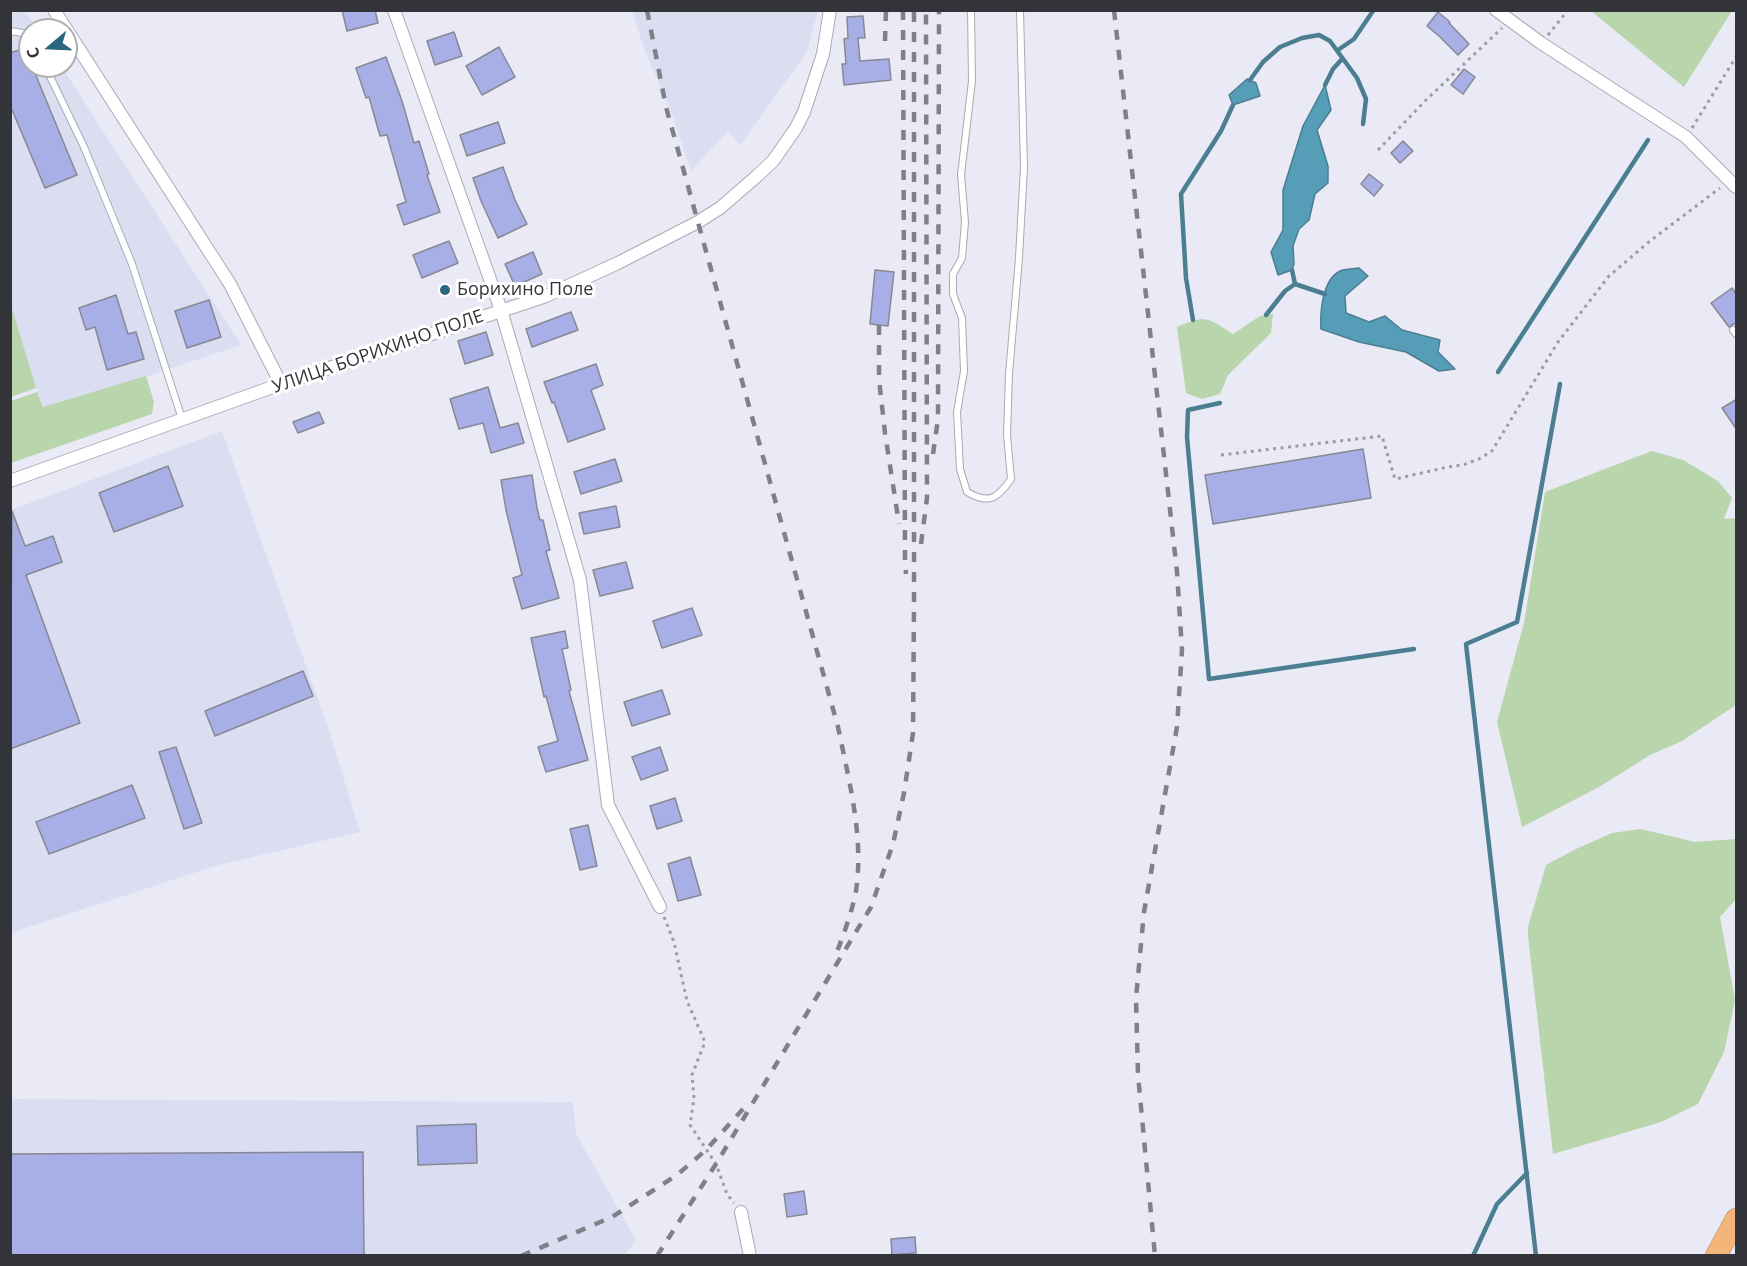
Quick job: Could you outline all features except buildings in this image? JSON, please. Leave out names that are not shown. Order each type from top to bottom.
[{"type":"highway","points":[[1716,1256],[1737,1219]]},
{"type":"street","points":[[54,10],[230,284],[281,384]]},
{"type":"street","points":[[394,10],[501,310],[580,580],[608,806],[660,907]]},
{"type":"street","name":"УЛИЦА БОРИХИНО ПОЛЕ","points":[[10,481],[281,384],[546,296],[618,263],[698,222],[740,192],[773,161],[796,128],[804,112],[824,54],[830,10]]},
{"type":"street","points":[[1496,10],[1541,43],[1686,137],[1734,184]]},
{"type":"street","points":[[741,1212],[750,1256]]},
{"type":"lane","points":[[971,10],[972,81],[961,175],[965,222],[962,258],[953,274],[953,294],[962,318],[964,371],[957,412],[960,469],[967,492],[977,498],[990,499],[1001,493],[1011,479],[1007,435],[1009,375],[1024,167],[1020,10]]},
{"type":"lane","points":[[51,78],[84,147],[132,264],[182,419]]},
{"type":"path","points":[[1541,43],[1568,10]]},
{"type":"path","points":[[1378,150],[1509,20]]},
{"type":"path","points":[[1686,137],[1737,57]]},
{"type":"path","points":[[1221,455],[1382,436],[1395,479],[1463,465],[1479,459],[1492,451],[1558,342],[1609,276],[1650,241],[1734,184]]},
{"type":"path","points":[[660,907],[674,942],[687,1001],[705,1042],[692,1075],[694,1098],[690,1125],[716,1164],[728,1194],[741,1212]]},
{"type":"shaded area","points":[[632,10],[818,11],[807,52],[740,145],[728,131],[691,171],[671,111],[645,51]]},
{"type":"shaded area","points":[[10,11],[25,11],[30,18],[18,18],[18,78],[69,78],[241,345],[45,410],[36,388],[11,397]]},
{"type":"shaded area","points":[[222,431],[329,730],[360,832],[218,865],[11,933],[11,510]]},
{"type":"shaded area","points":[[11,1099],[573,1102],[576,1134],[636,1240],[624,1256],[11,1256]]},
{"type":"green space","points":[[1591,11],[1732,11],[1684,87]]},
{"type":"green space","points":[[10,302],[36,388],[11,397],[10,397]]},
{"type":"green space","points":[[1273,314],[1271,333],[1228,375],[1220,394],[1202,399],[1186,393],[1177,327],[1201,319],[1212,321],[1233,334],[1260,316]]},
{"type":"green space","points":[[146,376],[154,402],[152,414],[11,463],[11,401],[37,392],[43,407]]},
{"type":"green space","points":[[1652,451],[1683,460],[1718,481],[1732,498],[1724,519],[1736,518],[1736,705],[1682,741],[1650,755],[1599,787],[1522,827],[1497,722],[1524,623],[1545,492]]},
{"type":"green space","points":[[1641,829],[1695,842],[1736,839],[1736,899],[1720,917],[1735,1000],[1724,1052],[1698,1104],[1661,1122],[1553,1154],[1528,927],[1546,865],[1612,833]]},
{"type":"water","points":[[1247,79],[1256,83],[1260,96],[1233,105],[1229,95]]},
{"type":"water","points":[[1325,85],[1331,110],[1317,130],[1328,166],[1328,183],[1315,194],[1309,220],[1299,229],[1293,246],[1292,270],[1278,275],[1271,252],[1283,230],[1283,190],[1303,126]]},
{"type":"water","points":[[1359,268],[1368,276],[1345,296],[1346,313],[1369,322],[1385,316],[1402,330],[1440,340],[1438,352],[1455,369],[1439,371],[1406,352],[1359,342],[1321,329],[1323,297],[1329,281],[1340,271]]},
{"type":"waterway","points":[[1338,50],[1354,39],[1373,11]]},
{"type":"waterway","points":[[1250,80],[1263,62],[1280,47],[1302,38],[1319,35],[1330,41],[1357,78],[1366,99],[1363,124]]},
{"type":"waterway","points":[[1325,85],[1333,69],[1342,59]]},
{"type":"waterway","points":[[1193,320],[1186,278],[1181,194],[1221,131],[1233,105]]},
{"type":"waterway","points":[[1498,372],[1648,140]]},
{"type":"waterway","points":[[1266,315],[1285,291],[1295,284],[1292,270]]},
{"type":"waterway","points":[[1295,284],[1325,294]]},
{"type":"waterway","points":[[1536,1256],[1466,644],[1517,622],[1560,384]]},
{"type":"waterway","points":[[1220,403],[1188,410],[1187,437],[1209,679],[1414,649]]},
{"type":"waterway","points":[[1473,1256],[1497,1204],[1527,1173]]},
{"type":"railway","points":[[647,10],[666,107],[838,727],[847,768],[857,829],[858,870],[852,907],[837,952]]},
{"type":"railway","points":[[885,41],[886,10]]},
{"type":"railway","points":[[903,10],[906,574]]},
{"type":"railway","points":[[657,1256],[716,1164],[871,907],[893,844],[904,793],[913,733],[914,10]]},
{"type":"railway","points":[[921,544],[927,498],[926,10]]},
{"type":"railway","points":[[933,454],[938,419],[939,10]]},
{"type":"railway","points":[[1114,10],[1177,572],[1182,650],[1177,727],[1144,912],[1136,998],[1138,1075],[1155,1256]]},
{"type":"railway","points":[[879,325],[879,379],[899,524]]},
{"type":"railway","points":[[521,1256],[612,1217],[677,1175],[706,1150],[743,1109]]},
{"type":"place","name":"Борихино Поле","points":[[445,290]]}]
